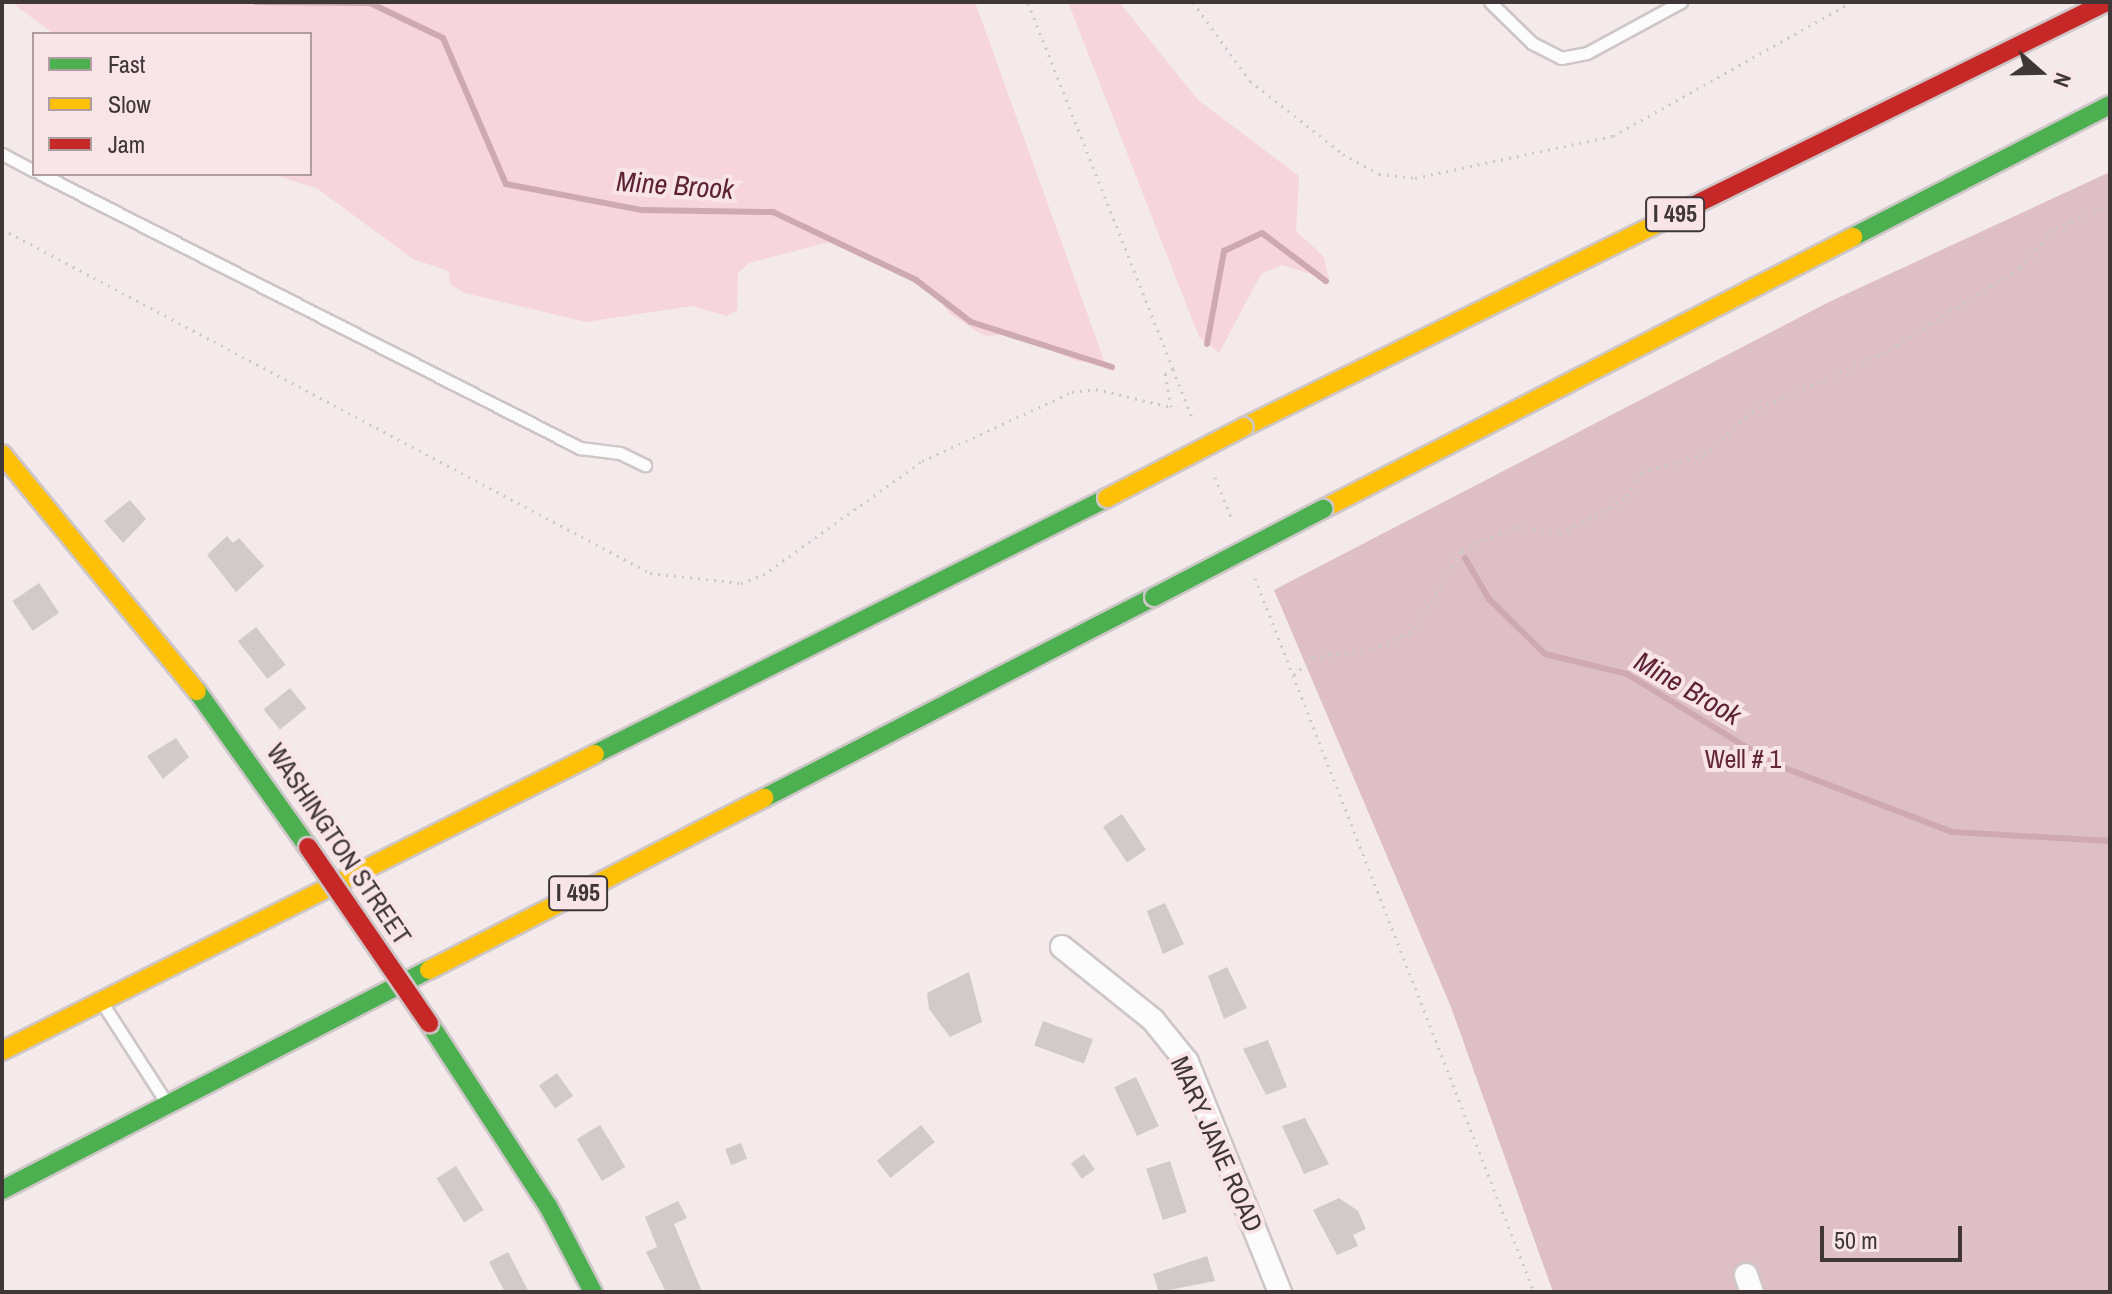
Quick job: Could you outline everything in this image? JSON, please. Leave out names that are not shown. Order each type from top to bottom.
[{"type":"main road","name":"I 495","points":[[2,1051],[1244,427],[2107,2]]},
{"type":"main road","name":"I 495","points":[[2,1190],[2110,105]]},
{"type":"main road","name":"WASHINGTON STREET","points":[[2,454],[244,748],[548,1206],[593,1292]]},
{"type":"street","name":"MARY JANE ROAD","points":[[1062,947],[1153,1020],[1187,1062],[1280,1292]]},
{"type":"lane","points":[[1490,2],[1532,43],[1561,58],[1587,53],[1681,2]]},
{"type":"lane","points":[[2,154],[32,170]]},
{"type":"lane","points":[[45,176],[580,448],[620,453],[645,465]]},
{"type":"lane","points":[[101,1002],[167,1104]]},
{"type":"path","points":[[1028,2],[1196,428]]},
{"type":"path","points":[[1193,2],[1250,81],[1343,154],[1379,174],[1415,178],[1613,136],[1852,2]]},
{"type":"path","points":[[1294,675],[1312,657],[1372,650],[1415,629],[1462,550],[1518,526],[1560,533],[1595,516],[1627,496],[1641,472],[1704,455],[1752,411],[1882,354],[2026,264],[2053,230],[2110,206]]},
{"type":"path","points":[[2,229],[650,573],[741,583],[763,575],[922,461],[1072,392],[1096,389],[1171,407],[1165,374],[1173,369]]},
{"type":"path","points":[[1213,471],[1236,530]]},
{"type":"path","points":[[1253,573],[1534,1292]]},
{"type":"shaded area","points":[[11,2],[975,2],[1105,363],[1077,361],[1015,334],[984,336],[949,313],[933,290],[829,242],[749,263],[738,273],[737,310],[727,316],[692,306],[586,322],[465,293],[450,284],[449,271],[413,259],[318,189],[279,176],[312,176],[312,32],[51,32]]},
{"type":"shaded area","points":[[1068,2],[1119,2],[1198,100],[1299,176],[1296,231],[1324,257],[1329,280],[1282,265],[1261,274],[1219,353],[1199,337]]},
{"type":"green space","name":"Well # 1","points":[[2110,172],[2110,1292],[1553,1292],[1451,1007],[1274,590],[1829,302]]},
{"type":"building","points":[[130,500],[146,519],[123,543],[104,521]]},
{"type":"building","points":[[227,536],[233,543],[239,538],[264,566],[236,592],[207,555]]},
{"type":"building","points":[[39,583],[59,613],[33,631],[12,601]]},
{"type":"building","points":[[256,627],[286,665],[267,679],[238,641]]},
{"type":"building","points":[[290,688],[306,708],[280,730],[264,709]]},
{"type":"building","points":[[176,738],[189,757],[163,779],[147,756]]},
{"type":"building","points":[[1122,814],[1146,850],[1127,863],[1103,827]]},
{"type":"building","points":[[1165,903],[1184,944],[1163,954],[1147,911]]},
{"type":"building","points":[[1227,967],[1247,1008],[1224,1019],[1208,976]]},
{"type":"building","points":[[969,972],[982,1022],[950,1037],[929,1009],[927,993]]},
{"type":"building","points":[[1043,1021],[1093,1039],[1084,1064],[1034,1045]]},
{"type":"building","points":[[1268,1040],[1287,1087],[1266,1095],[1243,1049]]},
{"type":"building","points":[[557,1073],[573,1096],[555,1109],[539,1086]]},
{"type":"building","points":[[1136,1077],[1159,1126],[1137,1136],[1114,1087]]},
{"type":"building","points":[[1305,1118],[1329,1164],[1304,1174],[1282,1126]]},
{"type":"building","points":[[600,1125],[625,1167],[602,1181],[577,1139]]},
{"type":"building","points":[[921,1125],[935,1142],[891,1178],[877,1161]]},
{"type":"building","points":[[741,1143],[747,1159],[731,1165],[725,1149]]},
{"type":"building","points":[[1084,1154],[1095,1170],[1082,1179],[1071,1163]]},
{"type":"building","points":[[1170,1161],[1187,1212],[1163,1220],[1146,1169]]},
{"type":"building","points":[[456,1166],[484,1210],[464,1222],[436,1178]]},
{"type":"building","points":[[1339,1198],[1358,1211],[1366,1229],[1353,1235],[1358,1246],[1337,1255],[1313,1210]]},
{"type":"building","points":[[678,1201],[687,1218],[674,1224],[702,1292],[666,1292],[646,1252],[657,1247],[645,1217]]},
{"type":"building","points":[[508,1252],[529,1292],[505,1292],[489,1262]]},
{"type":"building","points":[[1207,1256],[1215,1281],[1159,1292],[1153,1274]]},
{"type":"waterway","name":"Mine Brook","points":[[256,2],[370,3],[443,38],[506,184],[641,210],[773,212],[916,280],[971,322],[1112,367]]},
{"type":"waterway","name":"Mine Brook","points":[[1207,344],[1224,251],[1262,233],[1326,281]]},
{"type":"waterway","name":"Mine Brook","points":[[1465,558],[1489,599],[1545,654],[1627,674],[1774,764],[1952,832],[2110,841]]},
{"type":"traffic: fast","points":[[1853,237],[2110,105]]},
{"type":"traffic: fast","points":[[595,754],[1107,498]]},
{"type":"traffic: fast","points":[[1154,597],[1323,509]]},
{"type":"traffic: fast","points":[[764,798],[1154,597]]},
{"type":"traffic: fast","points":[[197,691],[308,847]]},
{"type":"traffic: fast","points":[[2,1190],[429,970]]},
{"type":"traffic: fast","points":[[429,1023],[548,1206],[593,1292]]},
{"type":"traffic: slow","points":[[1244,427],[1670,217]]},
{"type":"traffic: slow","points":[[1323,509],[1853,237]]},
{"type":"traffic: slow","points":[[1107,498],[1244,427]]},
{"type":"traffic: slow","points":[[2,454],[197,691]]},
{"type":"traffic: slow","points":[[2,1051],[595,754]]},
{"type":"traffic: slow","points":[[429,970],[764,798]]},
{"type":"traffic: jam","points":[[1670,217],[2107,2]]},
{"type":"traffic: jam","points":[[308,847],[429,1023]]}]
